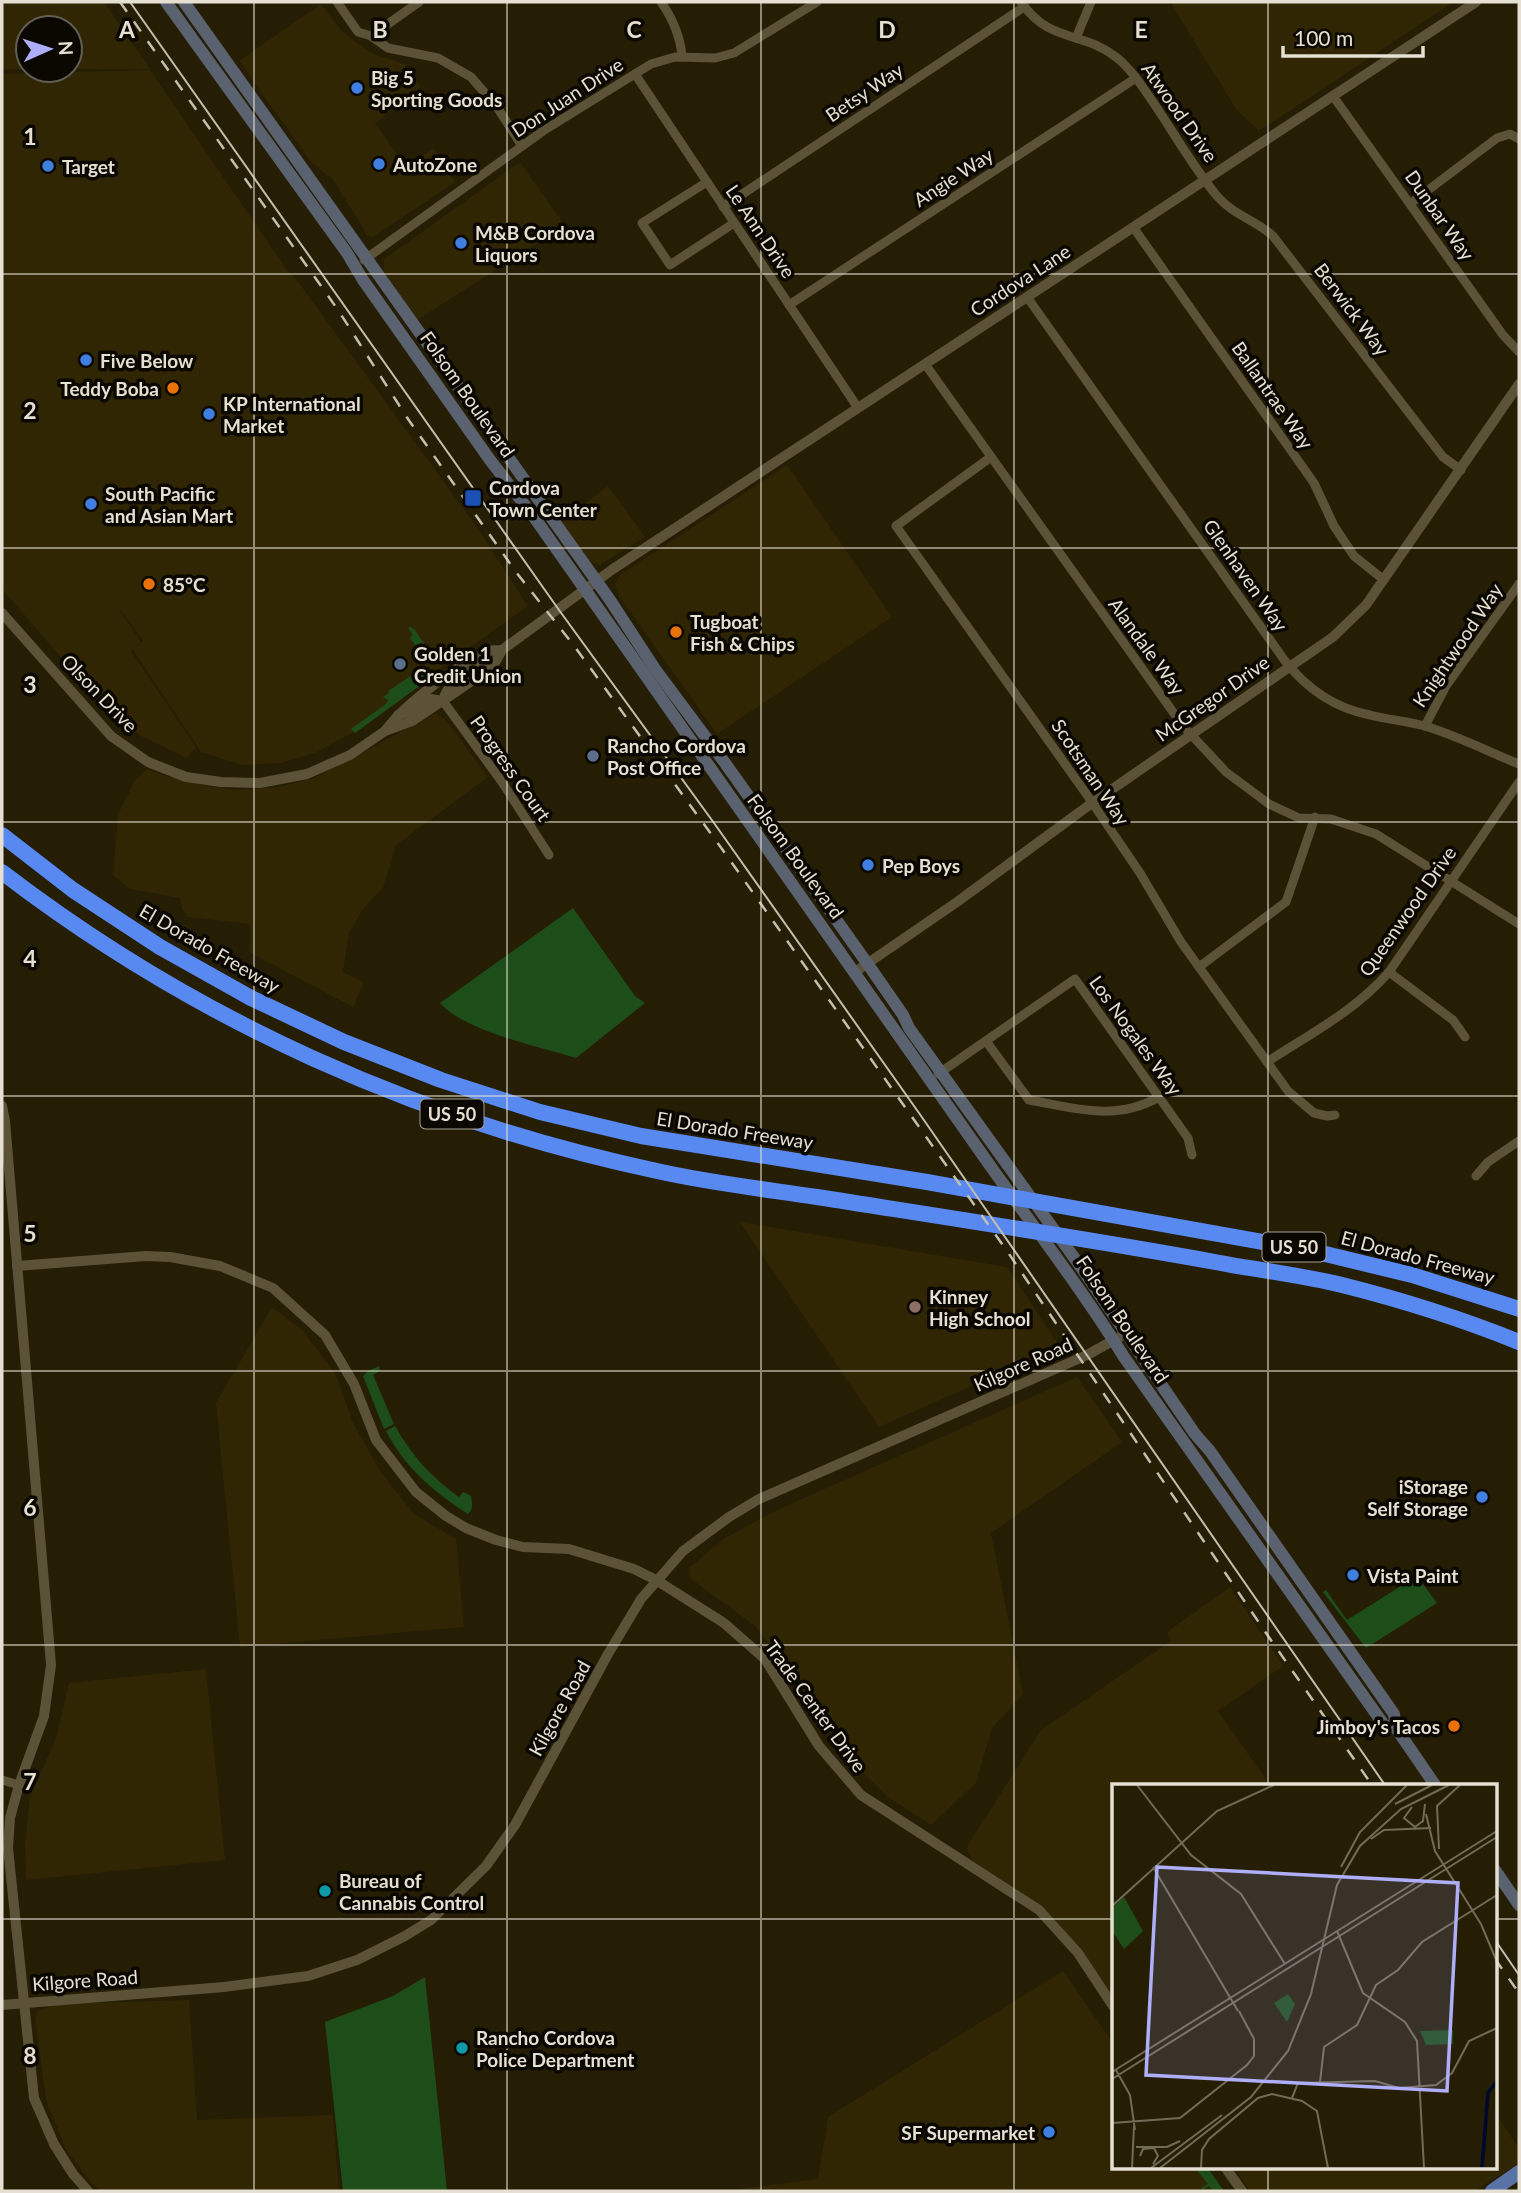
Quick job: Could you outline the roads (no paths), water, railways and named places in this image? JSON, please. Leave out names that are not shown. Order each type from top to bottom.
[{"type":"highway","name":"El Dorado Freeway","points":[[2,835],[74,890],[160,947],[251,998],[344,1042],[441,1080],[540,1112],[641,1136],[927,1182],[1313,1251],[1412,1275],[1519,1309]]},
{"type":"highway","name":"US 50","points":[[2,872],[51,910],[141,970],[235,1023],[332,1069],[433,1108],[536,1140],[658,1172],[1090,1239],[1342,1285],[1490,1330],[1519,1342]]},
{"type":"highway","points":[[1490,1330],[1519,1352]]},
{"type":"main road","name":"Folsom Boulevard","points":[[166,2],[534,517],[896,1033],[936,1076]]},
{"type":"main road","name":"Folsom Boulevard","points":[[184,2],[638,640],[655,670],[725,763],[867,963],[936,1076],[1120,1337],[1293,1575],[1299,1589],[1308,1590],[1394,1714],[1395,1728],[1434,1784]]},
{"type":"main road","points":[[415,353],[425,355],[472,421],[488,428]]},
{"type":"main road","points":[[682,729],[694,734],[715,762],[725,763]]},
{"type":"main road","name":"Folsom Boulevard","points":[[1120,1337],[1263,1552],[1384,1725],[1395,1728]]},
{"type":"main road","points":[[1263,1552],[1276,1558],[1293,1575]]},
{"type":"main road","points":[[1496,1871],[1519,1905]]},
{"type":"main road","points":[[1492,2191],[1519,2172]]},
{"type":"street","points":[[337,2],[358,32],[371,36],[388,48],[438,58],[471,77],[497,107],[522,146]]},
{"type":"street","points":[[371,36],[419,2]]},
{"type":"street","points":[[661,2],[676,29],[682,57]]},
{"type":"street","name":"Don Juan Drive","points":[[356,267],[522,146],[583,104],[635,74],[663,60],[682,57],[715,58],[734,53],[817,2]]},
{"type":"street","points":[[1076,38],[1091,2]]},
{"type":"street","name":"Cordova Lane","points":[[585,591],[659,539],[1476,2]]},
{"type":"street","name":"Atwood Drive","points":[[1023,4],[1044,27],[1107,50],[1118,58],[1136,78],[1205,179]]},
{"type":"street","name":"Betsy Way","points":[[723,207],[1023,4]]},
{"type":"street","name":"Le Ann Drive","points":[[635,74],[858,408]]},
{"type":"street","name":"Angie Way","points":[[789,305],[1136,78]]},
{"type":"street","name":"Dunbar Way","points":[[1333,96],[1503,335],[1519,352]]},
{"type":"street","points":[[1410,203],[1497,138],[1515,137]]},
{"type":"street","name":"Berwick Way","points":[[1205,179],[1226,205],[1262,226],[1273,236],[1443,457],[1461,470]]},
{"type":"street","points":[[707,182],[642,223],[670,265],[734,223]]},
{"type":"street","name":"Ballantrae Way","points":[[1133,227],[1314,483],[1334,526],[1354,556],[1384,580]]},
{"type":"street","name":"Glenhaven Way","points":[[1027,297],[1289,666],[1312,690],[1338,705],[1370,715],[1425,726],[1519,764]]},
{"type":"street","name":"Alandale Way","points":[[925,364],[1190,735],[1226,772],[1260,798],[1299,818],[1331,819],[1376,834],[1519,924]]},
{"type":"street","name":"McGregor Drive","points":[[855,972],[1353,621],[1519,384]]},
{"type":"street","name":"Scotsman Way","points":[[991,457],[896,526],[1092,803],[1199,967],[1288,1091],[1303,1105],[1320,1115],[1335,1115]]},
{"type":"street","name":"Knightwood Way","points":[[1425,726],[1446,686],[1519,583]]},
{"type":"street","name":"Olson Drive","points":[[2,613],[111,736],[148,762],[186,777],[221,782],[260,783],[307,775],[350,755],[385,731],[412,721],[493,666],[502,650],[585,591]]},
{"type":"street","points":[[396,715],[406,715],[431,699],[443,701],[450,685],[484,663],[488,650],[502,650]]},
{"type":"street","name":"Olson Drive","points":[[385,731],[396,715],[408,705],[488,650]]},
{"type":"street","name":"Progress Court","points":[[443,701],[502,782],[549,855]]},
{"type":"street","name":"Queenwood Drive","points":[[1267,1062],[1343,1014],[1370,993],[1389,972],[1519,782]]},
{"type":"street","points":[[1199,967],[1286,902],[1315,817]]},
{"type":"street","points":[[1389,972],[1453,1020],[1465,1037]]},
{"type":"street","name":"Los Nogales Way","points":[[936,1076],[1075,979],[1188,1138],[1192,1155]]},
{"type":"street","points":[[986,1041],[1029,1100],[1119,1112],[1145,1105],[1159,1097]]},
{"type":"street","points":[[2,1106],[51,1665],[44,1716],[10,1818],[8,1848],[34,2098],[54,2144],[73,2174],[88,2191]]},
{"type":"street","points":[[1476,1176],[1498,1154],[1519,1141]]},
{"type":"street","name":"Trade Center Drive","points":[[17,1266],[146,1256],[170,1257],[220,1266],[273,1288],[325,1335],[354,1384],[376,1440],[416,1492],[446,1516],[466,1528],[496,1540],[523,1547],[569,1549],[618,1563],[656,1580],[724,1623],[765,1659],[819,1746],[861,1795],[1039,1910],[1078,1954],[1112,2005]]},
{"type":"street","name":"Kilgore Road","points":[[2,2005],[224,1987],[308,1976],[357,1960],[405,1936],[431,1920],[486,1866],[514,1825],[608,1654],[641,1600],[683,1551],[743,1508],[1120,1337]]},
{"type":"street","points":[[2,1780],[19,1785]]},
{"type":"street","points":[[1226,2168],[1242,2191]]},
{"type":"tram line","points":[[130,2],[559,610],[919,1113],[1384,1784]]},
{"type":"tram line","points":[[1496,1941],[1519,1975]]},
{"type":"railway","points":[[120,2],[338,310],[408,419],[516,572],[575,647],[722,849],[1007,1251],[1371,1784]]},
{"type":"railway","points":[[1496,1960],[1519,1993]]},
{"type":"place","name":"Big 5 Sporting Goods","points":[[357,88]]},
{"type":"place","name":"AutoZone","points":[[379,164]]},
{"type":"place","name":"Target","points":[[48,166]]},
{"type":"place","name":"M&B Cordova Liquors","points":[[461,243]]},
{"type":"place","name":"Five Below","points":[[86,360]]},
{"type":"place","name":"Teddy Boba","points":[[173,388]]},
{"type":"place","name":"KP International Market","points":[[209,414]]},
{"type":"place","name":"Cordova Town Center","points":[[473,498]]},
{"type":"place","name":"South Pacific and Asian Mart","points":[[91,504]]},
{"type":"place","name":"85°C","points":[[149,584]]},
{"type":"place","name":"Tugboat Fish & Chips","points":[[676,632]]},
{"type":"place","name":"Golden 1 Credit Union","points":[[400,664]]},
{"type":"place","name":"Rancho Cordova Post Office","points":[[593,756]]},
{"type":"place","name":"Pep Boys","points":[[868,865]]},
{"type":"place","name":"Kinney High School","points":[[915,1307]]},
{"type":"place","name":"iStorage Self Storage","points":[[1482,1497]]},
{"type":"place","name":"Vista Paint","points":[[1353,1575]]},
{"type":"place","name":"Jimboy's Tacos","points":[[1454,1726]]},
{"type":"place","name":"Bureau of Cannabis Control","points":[[325,1891]]},
{"type":"place","name":"Rancho Cordova Police Department","points":[[462,2048]]},
{"type":"place","name":"SF Supermarket","points":[[1049,2132]]}]
